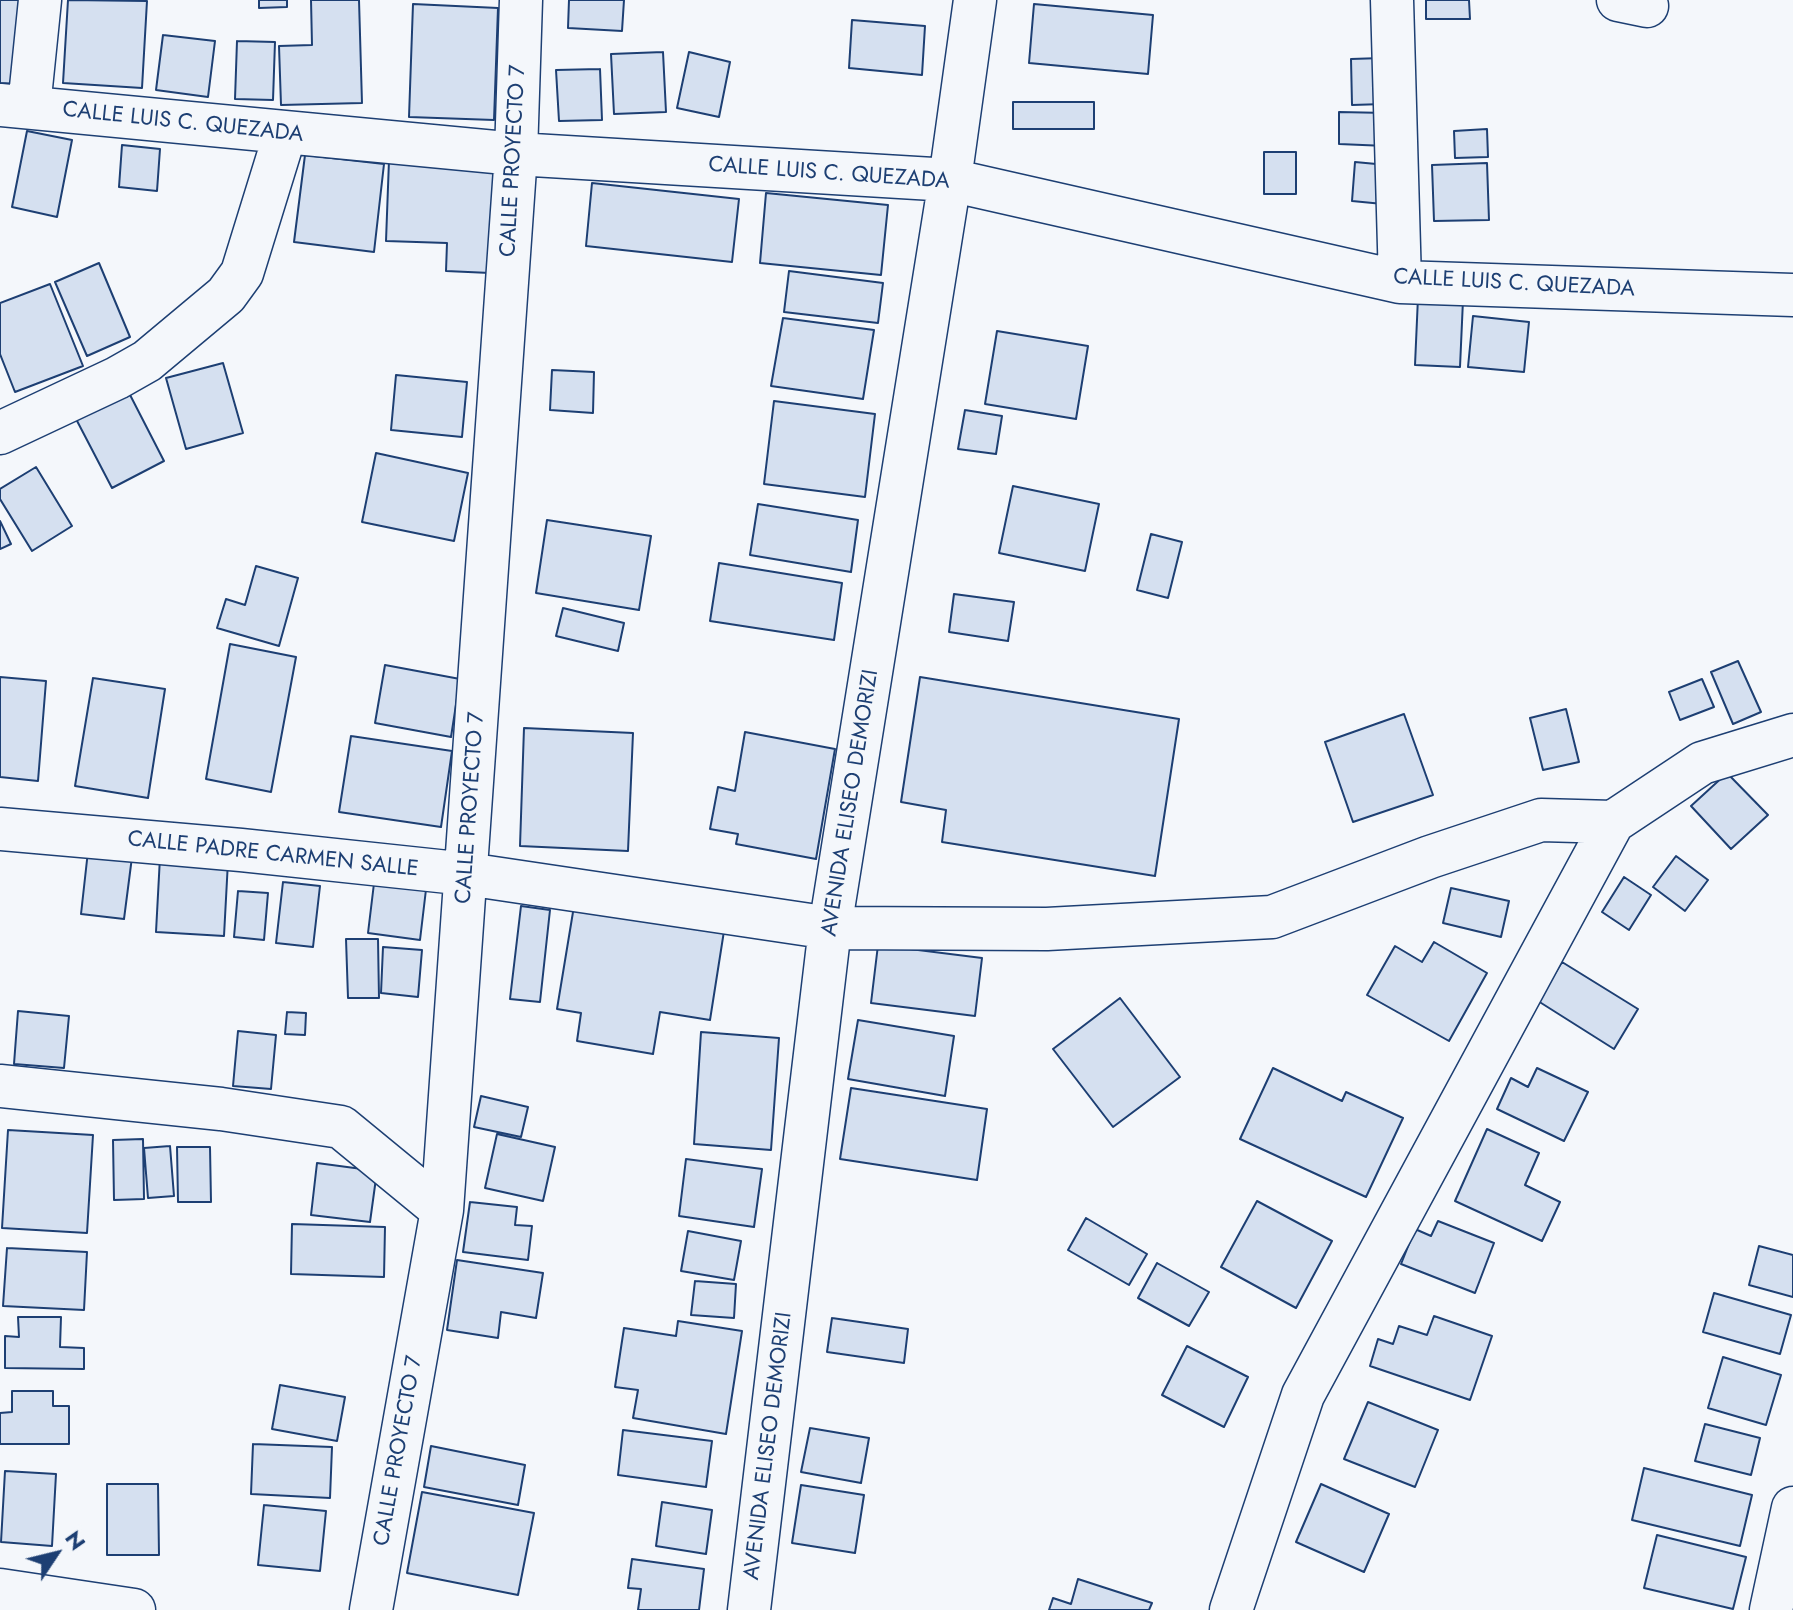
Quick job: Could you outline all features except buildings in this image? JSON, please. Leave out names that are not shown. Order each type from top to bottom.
[{"type":"street","points":[[15,106],[40,0]]},
{"type":"street","name":"CALLE PROYECTO 7","points":[[371,1610],[442,1210],[516,154],[521,0]]},
{"type":"street","name":"AVENIDA ELISEO DEMORIZI","points":[[749,1610],[830,928],[950,180],[975,0]]},
{"type":"street","points":[[1392,0],[1400,282]]},
{"type":"street","name":"CALLE LUIS C. QUEZADA","points":[[15,106],[516,154],[950,180],[1400,282],[1793,295]]},
{"type":"street","points":[[0,433],[147,361],[226,295],[242,273],[285,134]]},
{"type":"street","points":[[1231,1610],[1303,1395],[1613,822],[1702,763],[1793,735]]},
{"type":"street","name":"CALLE PADRE CARMEN SALLE","points":[[0,829],[467,874],[830,928],[1047,929],[1272,917],[1430,857],[1541,820],[1613,822]]},
{"type":"street","points":[[0,1086],[221,1109],[341,1127],[442,1210]]},
{"type":"street","points":[[1771,1610],[1793,1508]]},
{"type":"street","points":[[0,1590],[134,1610]]}]
